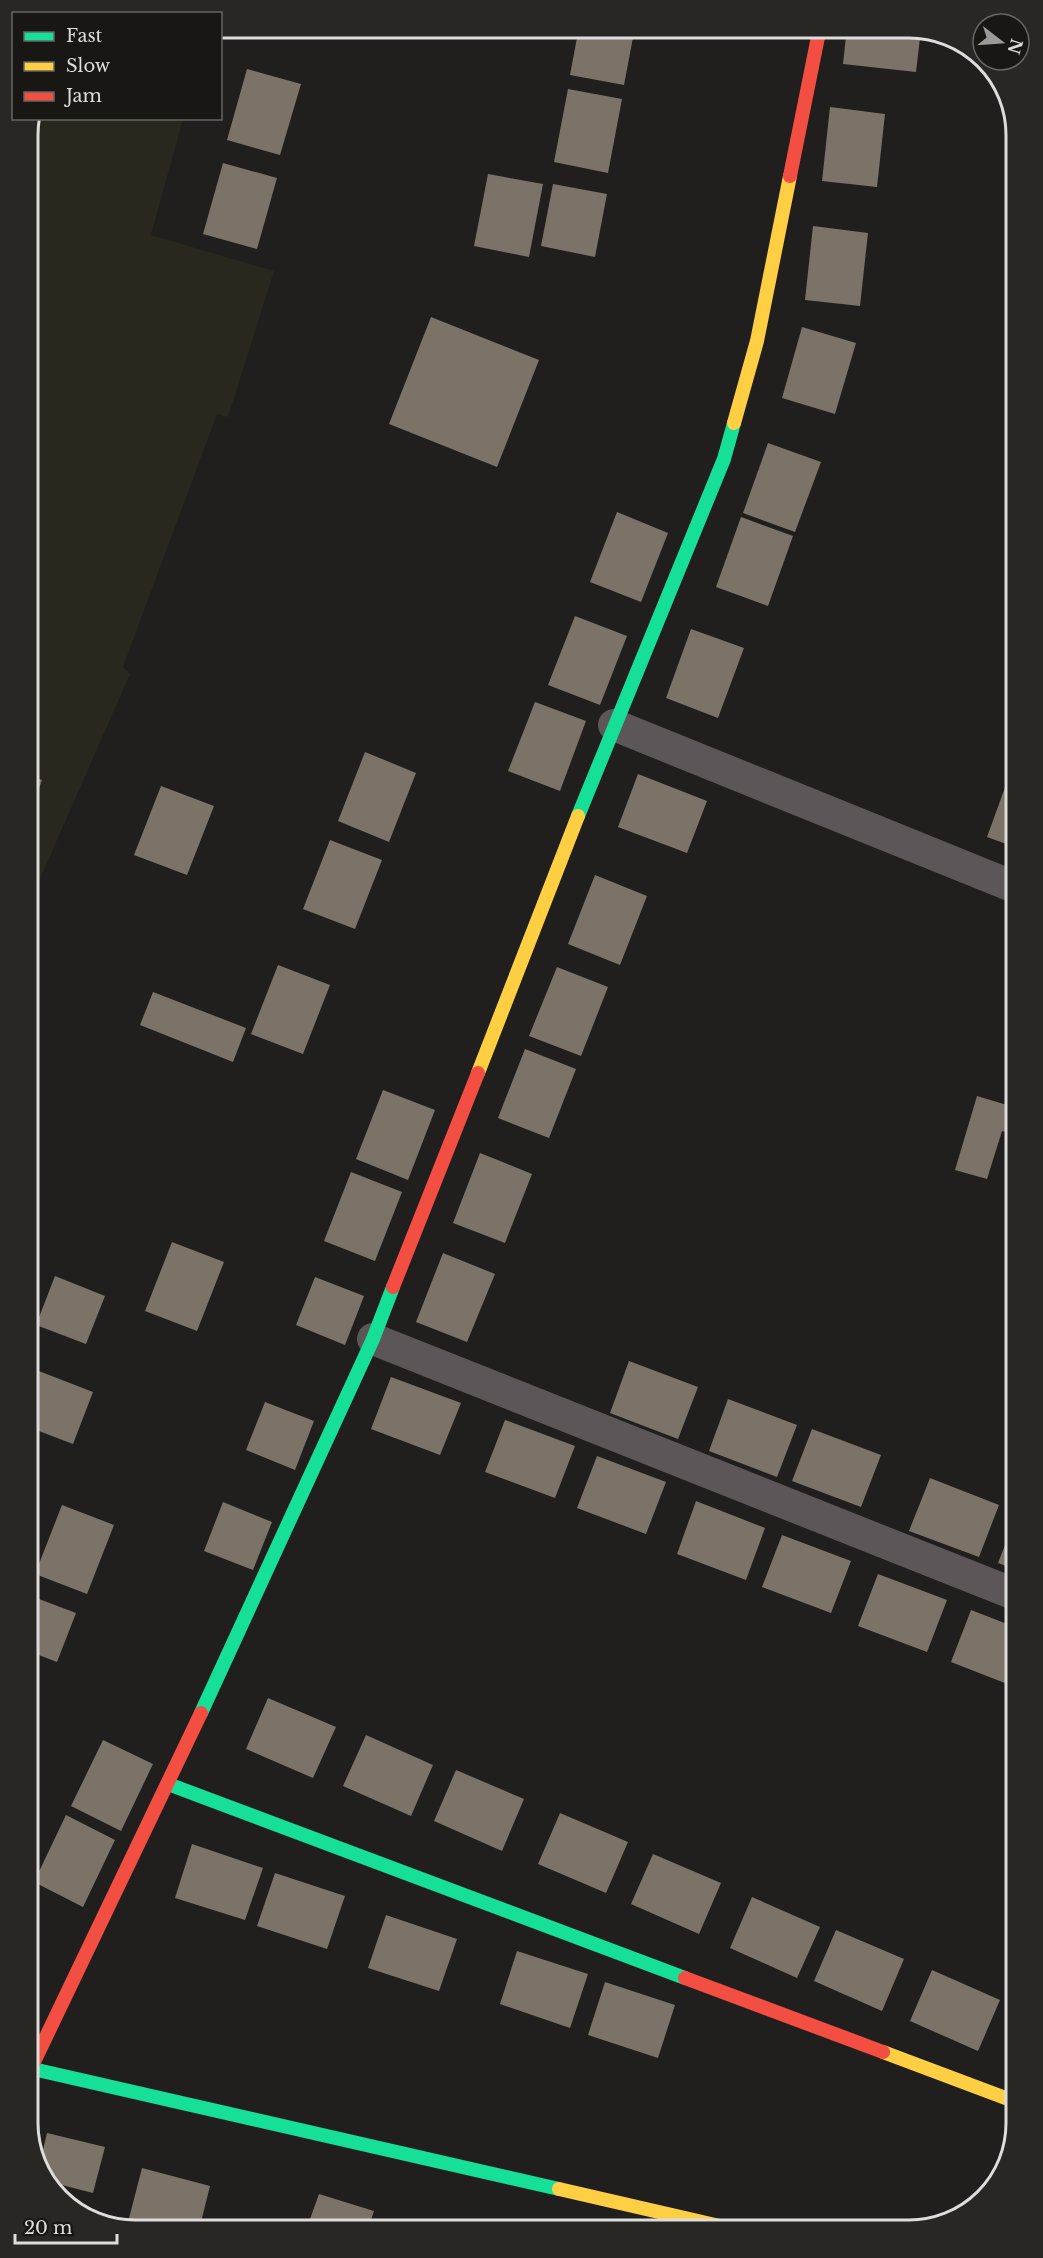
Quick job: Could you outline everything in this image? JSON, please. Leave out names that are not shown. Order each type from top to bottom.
[{"type":"street","points":[[38,2054],[168,1784],[373,1339],[614,725],[724,459],[757,341],[818,38]]},
{"type":"street","points":[[614,725],[1006,884]]},
{"type":"street","points":[[373,1339],[1006,1591]]},
{"type":"street","points":[[168,1784],[1006,2098]]},
{"type":"street","points":[[38,2071],[693,2220]]},
{"type":"shaded area","points":[[39,120],[183,120],[151,235],[274,271],[228,417],[217,414],[123,667],[130,674],[38,884]]},
{"type":"building","points":[[577,38],[633,38],[624,85],[570,75]]},
{"type":"building","points":[[846,38],[920,39],[916,72],[843,64]]},
{"type":"building","points":[[247,69],[301,84],[280,155],[227,140]]},
{"type":"building","points":[[568,89],[622,99],[608,173],[554,162]]},
{"type":"building","points":[[830,107],[885,114],[877,187],[822,181]]},
{"type":"building","points":[[223,163],[277,178],[257,249],[203,234]]},
{"type":"building","points":[[488,174],[543,184],[529,257],[474,246]]},
{"type":"building","points":[[553,184],[607,194],[595,257],[541,246]]},
{"type":"building","points":[[813,226],[868,233],[860,306],[805,300]]},
{"type":"building","points":[[431,317],[539,360],[497,467],[389,424]]},
{"type":"building","points":[[802,327],[856,343],[835,414],[782,398]]},
{"type":"building","points":[[768,443],[821,462],[795,532],[743,513]]},
{"type":"building","points":[[617,512],[668,533],[641,602],[590,582]]},
{"type":"building","points":[[741,517],[793,536],[768,606],[716,587]]},
{"type":"building","points":[[575,616],[627,636],[600,705],[548,685]]},
{"type":"building","points":[[691,629],[744,648],[718,718],[666,698]]},
{"type":"building","points":[[535,702],[586,721],[560,791],[508,771]]},
{"type":"building","points":[[365,752],[416,773],[389,842],[338,821]]},
{"type":"building","points":[[638,774],[707,801],[687,853],[618,827]]},
{"type":"building","points":[[38,778],[42,780],[38,791]]},
{"type":"building","points":[[1006,785],[1006,844],[987,837]]},
{"type":"building","points":[[161,786],[214,806],[187,875],[134,855]]},
{"type":"building","points":[[330,840],[382,860],[355,929],[303,909]]},
{"type":"building","points":[[595,875],[647,896],[620,965],[568,944]]},
{"type":"building","points":[[278,965],[330,985],[303,1054],[251,1034]]},
{"type":"building","points":[[557,967],[608,987],[581,1056],[529,1036]]},
{"type":"building","points":[[153,992],[246,1028],[233,1062],[140,1025]]},
{"type":"building","points":[[525,1049],[576,1069],[549,1138],[498,1118]]},
{"type":"building","points":[[383,1090],[435,1110],[408,1180],[356,1159]]},
{"type":"building","points":[[977,1096],[1006,1105],[1006,1132],[1002,1131],[987,1179],[955,1170]]},
{"type":"building","points":[[480,1153],[532,1174],[505,1243],[453,1223]]},
{"type":"building","points":[[351,1172],[402,1192],[375,1261],[324,1241]]},
{"type":"building","points":[[172,1242],[224,1262],[197,1331],[145,1311]]},
{"type":"building","points":[[443,1253],[495,1274],[467,1342],[416,1322]]},
{"type":"building","points":[[55,1276],[105,1296],[86,1344],[38,1326],[38,1320]]},
{"type":"building","points":[[315,1277],[364,1296],[345,1345],[296,1325]]},
{"type":"building","points":[[629,1361],[698,1387],[678,1439],[610,1413]]},
{"type":"building","points":[[38,1371],[93,1392],[73,1444],[38,1431]]},
{"type":"building","points":[[391,1377],[461,1403],[440,1455],[371,1429]]},
{"type":"building","points":[[728,1399],[797,1425],[777,1477],[709,1451]]},
{"type":"building","points":[[265,1402],[314,1421],[295,1470],[246,1450]]},
{"type":"building","points":[[505,1420],[575,1446],[555,1498],[485,1472]]},
{"type":"building","points":[[812,1429],[881,1455],[861,1507],[792,1481]]},
{"type":"building","points":[[597,1456],[666,1482],[646,1534],[577,1508]]},
{"type":"building","points":[[930,1478],[999,1505],[979,1557],[909,1531]]},
{"type":"building","points":[[696,1501],[765,1528],[746,1580],[677,1554]]},
{"type":"building","points":[[223,1502],[272,1522],[253,1570],[204,1551]]},
{"type":"building","points":[[62,1505],[114,1525],[87,1594],[38,1575],[38,1566]]},
{"type":"building","points":[[782,1535],[851,1561],[831,1613],[762,1587]]},
{"type":"building","points":[[1006,1542],[1006,1566],[998,1563]]},
{"type":"building","points":[[878,1574],[947,1600],[927,1652],[858,1626]]},
{"type":"building","points":[[38,1599],[76,1613],[57,1662],[38,1655]]},
{"type":"building","points":[[971,1610],[1006,1624],[1006,1683],[951,1662]]},
{"type":"building","points":[[268,1698],[336,1727],[313,1778],[246,1749]]},
{"type":"building","points":[[366,1735],[433,1765],[411,1816],[343,1786]]},
{"type":"building","points":[[103,1740],[153,1764],[121,1831],[71,1806]]},
{"type":"building","points":[[456,1770],[524,1799],[502,1851],[434,1821]]},
{"type":"building","points":[[560,1813],[628,1842],[606,1893],[538,1864]]},
{"type":"building","points":[[66,1815],[115,1840],[83,1907],[38,1884],[38,1874]]},
{"type":"building","points":[[192,1844],[263,1868],[245,1920],[175,1898]]},
{"type":"building","points":[[653,1854],[721,1883],[699,1934],[631,1904]]},
{"type":"building","points":[[275,1873],[345,1896],[327,1949],[257,1926]]},
{"type":"building","points":[[752,1897],[820,1927],[797,1978],[730,1948]]},
{"type":"building","points":[[386,1915],[457,1939],[439,1991],[368,1968]]},
{"type":"building","points":[[836,1930],[904,1959],[882,2011],[814,1981]]},
{"type":"building","points":[[517,1951],[588,1974],[570,2028],[500,2004]]},
{"type":"building","points":[[932,1970],[1000,2000],[978,2051],[910,2021]]},
{"type":"building","points":[[605,1982],[675,2005],[658,2058],[588,2035]]},
{"type":"building","points":[[47,2133],[105,2147],[93,2193],[59,2184],[50,2172],[42,2153]]},
{"type":"building","points":[[142,2168],[210,2186],[202,2220],[129,2220]]},
{"type":"building","points":[[319,2194],[374,2211],[371,2220],[310,2220]]},
{"type":"traffic: fast","points":[[578,816],[724,459],[734,423]]},
{"type":"traffic: fast","points":[[201,1713],[373,1339],[393,1287]]},
{"type":"traffic: fast","points":[[168,1784],[685,1978]]},
{"type":"traffic: fast","points":[[38,2070],[559,2189]]},
{"type":"traffic: slow","points":[[734,423],[757,341],[790,176]]},
{"type":"traffic: slow","points":[[478,1073],[578,816]]},
{"type":"traffic: slow","points":[[883,2052],[1006,2098]]},
{"type":"traffic: slow","points":[[559,2189],[694,2220]]},
{"type":"traffic: jam","points":[[790,176],[818,38]]},
{"type":"traffic: jam","points":[[393,1287],[478,1073]]},
{"type":"traffic: jam","points":[[38,2054],[201,1713]]},
{"type":"traffic: jam","points":[[685,1978],[883,2052]]}]
